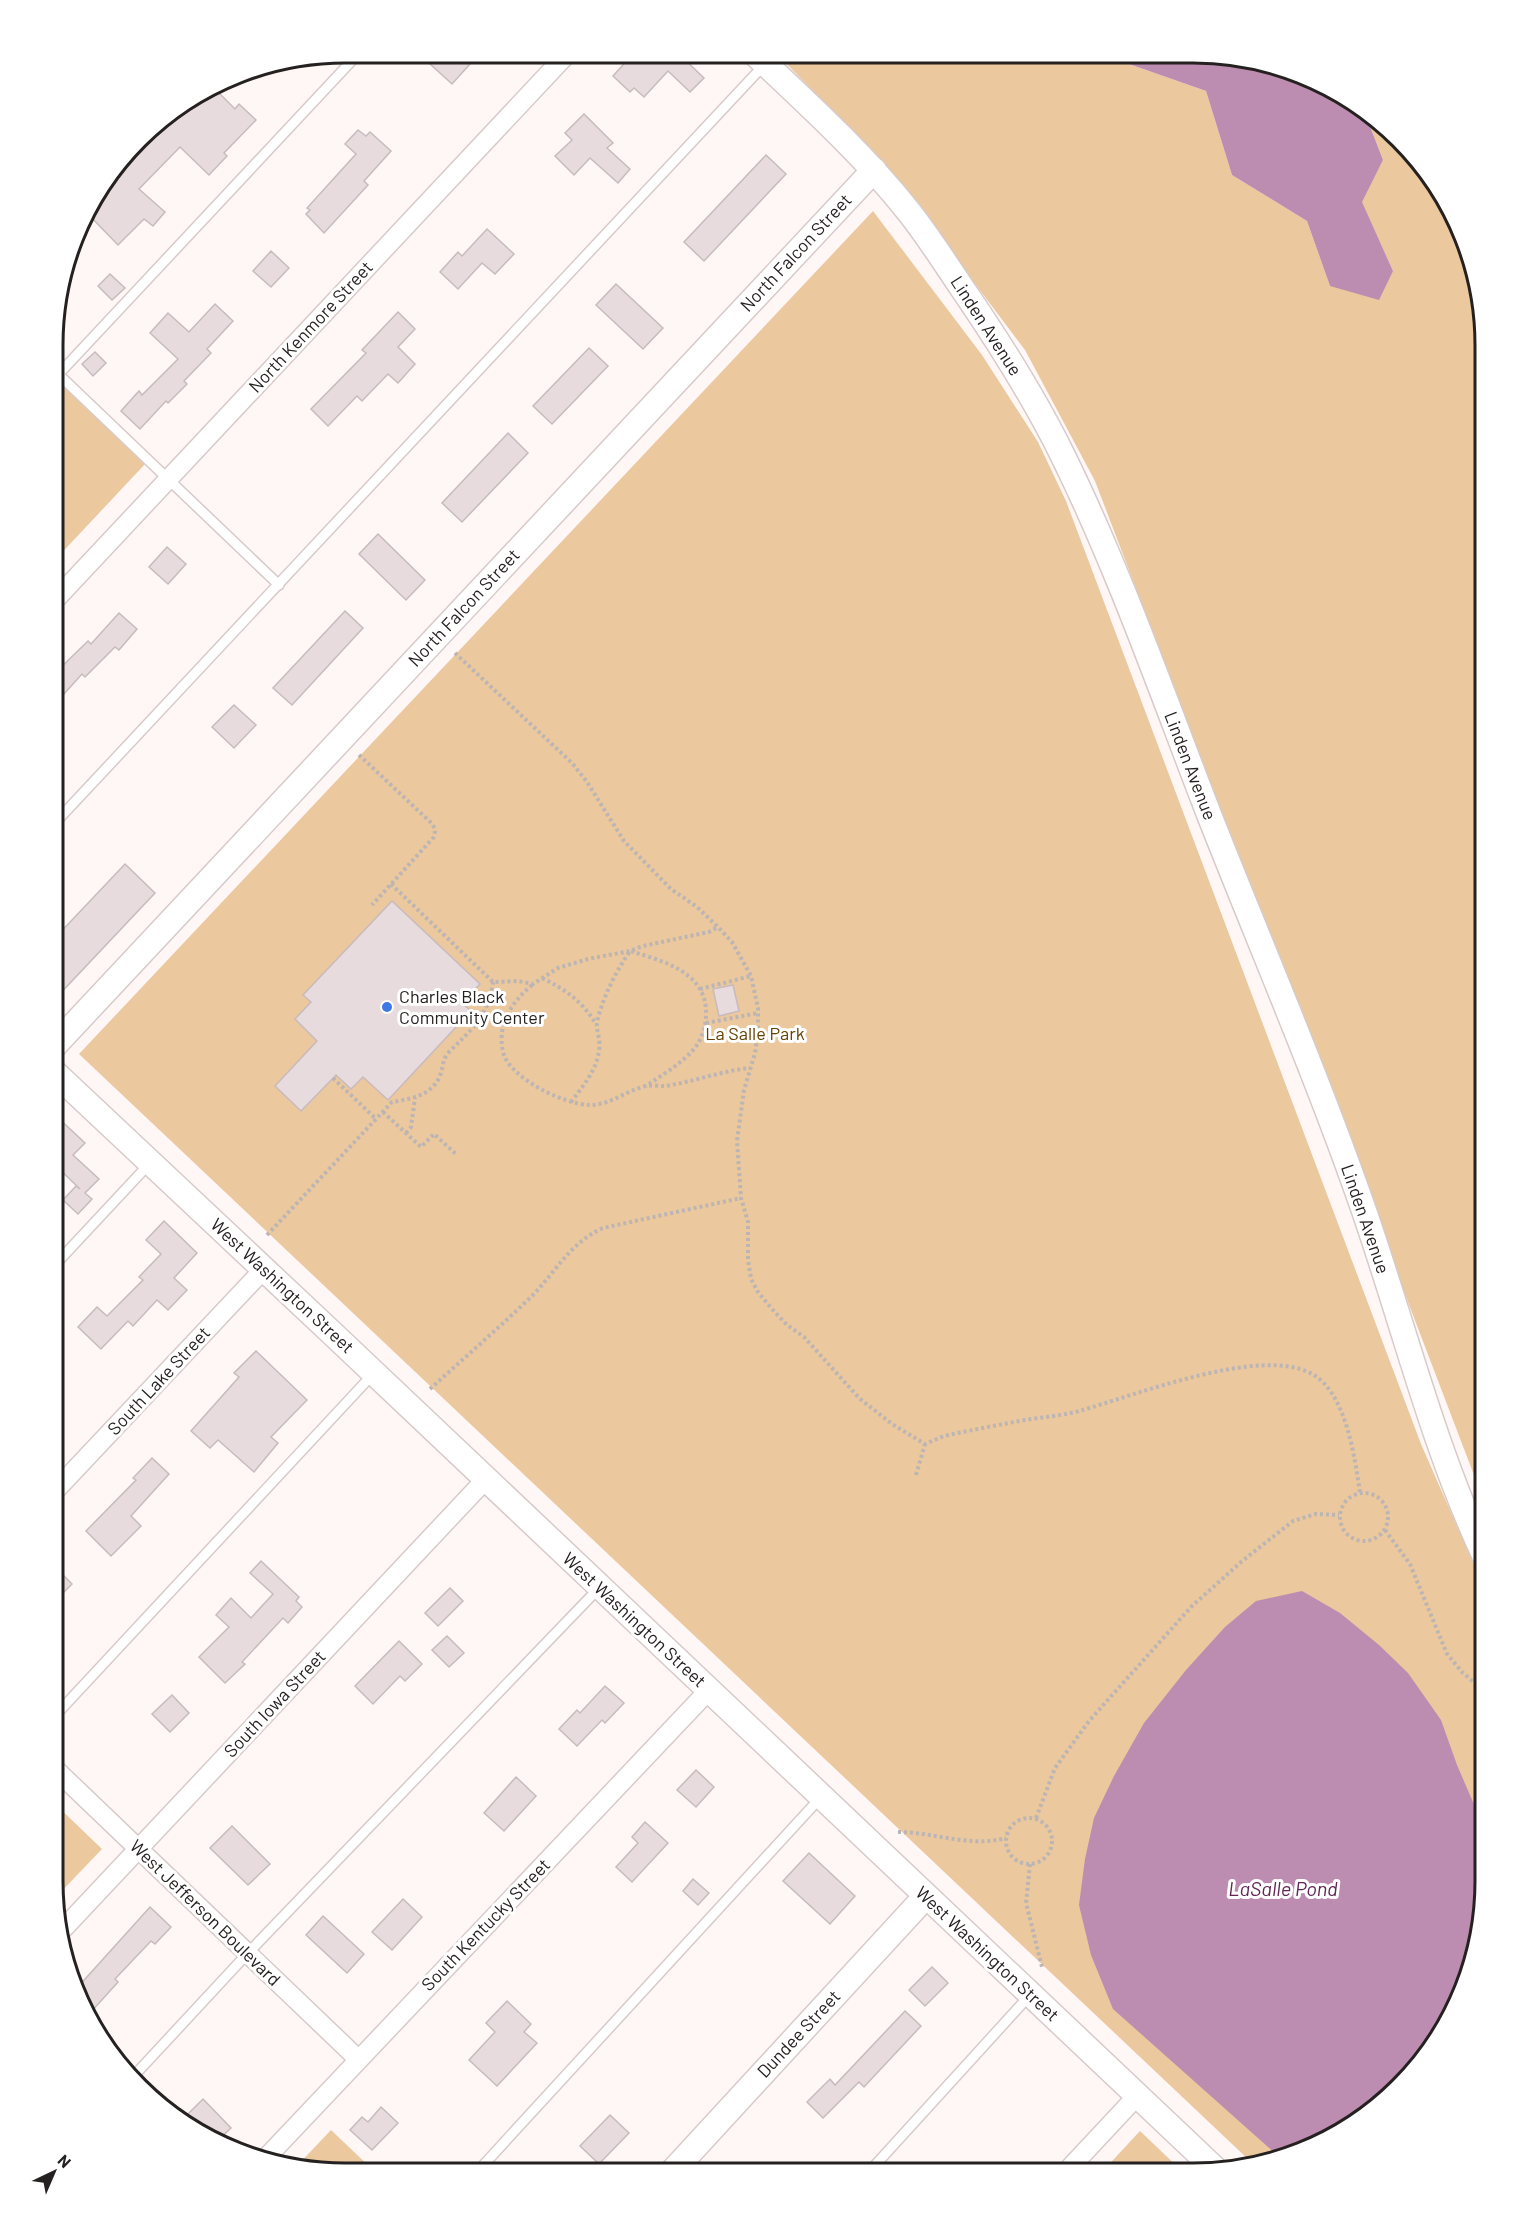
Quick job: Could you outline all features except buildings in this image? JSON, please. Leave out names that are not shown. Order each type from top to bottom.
[{"type":"street","name":"North Kenmore Street","points":[[63,592],[559,63]]},
{"type":"street","name":"Linden Avenue","points":[[764,63],[874,170],[911,215],[1001,345],[1035,402],[1086,506],[1326,1105],[1363,1208],[1431,1422],[1475,1534]]},
{"type":"street","name":"North Falcon Street","points":[[63,1036],[874,170]]},
{"type":"street","name":"West Washington Street","points":[[63,1080],[1207,2162]]},
{"type":"street","name":"South Lake Street","points":[[63,1482],[264,1269]]},
{"type":"street","name":"South Iowa Street","points":[[66,1926],[486,1479]]},
{"type":"street","name":"South Kentucky Street","points":[[271,2153],[709,1690]]},
{"type":"street","name":"West Jefferson Boulevard","points":[[63,1777],[358,2060]]},
{"type":"street","name":"Dundee Street","points":[[680,2163],[926,1896]]},
{"type":"street","points":[[1074,2163],[1137,2096]]},
{"type":"lane","points":[[63,368],[349,63]]},
{"type":"lane","points":[[63,814],[279,585],[756,63]]},
{"type":"lane","points":[[63,381],[279,585]]},
{"type":"lane","points":[[63,1256],[150,1162]]},
{"type":"lane","points":[[63,1707],[374,1373]]},
{"type":"lane","points":[[138,2072],[247,1954],[600,1587]]},
{"type":"lane","points":[[485,2163],[821,1797]]},
{"type":"lane","points":[[877,2163],[1030,1995]]},
{"type":"path","points":[[455,653],[572,763],[587,782],[624,841],[651,870],[671,889],[697,906],[732,942],[751,976],[758,1013],[758,1032],[744,1090],[737,1141],[741,1198],[748,1222],[748,1260],[751,1279],[772,1309],[787,1325],[804,1337],[859,1398],[892,1424],[925,1444]]},
{"type":"path","points":[[359,755],[433,824],[436,832],[372,905]]},
{"type":"path","points":[[391,884],[493,982],[518,981],[532,984]]},
{"type":"path","points":[[630,951],[678,968],[693,979],[700,988],[706,1005],[706,1023],[695,1047],[684,1059],[646,1086],[608,1102],[590,1105],[549,1094],[513,1070],[504,1056],[501,1039],[502,1023],[521,995],[532,984],[558,968],[709,932],[718,927]]},
{"type":"path","points":[[597,1025],[611,984],[630,951]]},
{"type":"path","points":[[700,988],[751,976]]},
{"type":"path","points":[[542,978],[578,1000],[597,1025],[600,1037],[595,1066],[572,1102]]},
{"type":"path","points":[[267,1235],[392,1102],[424,1094],[440,1077],[443,1060],[482,1017],[491,998],[493,982]]},
{"type":"path","points":[[706,1023],[758,1013]]},
{"type":"path","points":[[646,1086],[664,1086],[750,1068]]},
{"type":"path","points":[[333,1078],[376,1119]]},
{"type":"path","points":[[406,1133],[411,1127],[415,1098]]},
{"type":"path","points":[[383,1112],[421,1147],[434,1134],[457,1155]]},
{"type":"path","points":[[430,1389],[534,1293],[578,1242],[590,1233],[603,1228],[741,1198]]},
{"type":"path","points":[[925,1444],[954,1434],[1077,1412],[1204,1375],[1238,1368],[1278,1365],[1312,1373],[1323,1381],[1339,1406],[1350,1437],[1360,1493]]},
{"type":"path","points":[[916,1475],[925,1444]]},
{"type":"path","points":[[1360,1493],[1368,1493],[1383,1501],[1388,1515],[1384,1530],[1373,1540],[1357,1540],[1344,1531],[1339,1515],[1346,1500],[1360,1493]]},
{"type":"path","points":[[1036,1818],[1055,1768],[1089,1721],[1191,1607],[1241,1562],[1293,1521],[1316,1514],[1339,1515]]},
{"type":"path","points":[[1384,1530],[1410,1564],[1447,1654],[1475,1683]]},
{"type":"path","points":[[1036,1818],[1048,1826],[1053,1840],[1049,1854],[1038,1863],[1030,1864],[1015,1859],[1010,1853],[1006,1838],[1013,1824],[1020,1819],[1036,1818]]},
{"type":"path","points":[[898,1832],[917,1832],[973,1842],[992,1842],[1006,1838]]},
{"type":"path","points":[[1030,1864],[1026,1903],[1042,1968]]},
{"type":"green space","points":[[786,63],[1123,63],[1206,91],[1232,175],[1307,221],[1330,286],[1393,271],[1361,201],[1383,160],[1369,125],[1417,173],[1454,237],[1470,290],[1475,345],[1475,1478],[1095,481],[1025,350],[883,162]]},
{"type":"green space","name":"La Salle Park","points":[[873,211],[982,355],[1038,442],[1066,501],[1421,1444],[1475,1567],[1473,1917],[1470,1936],[1454,1989],[1417,2053],[1379,2093],[1334,2125],[1301,2142],[1247,2158],[79,1054]]},
{"type":"green space","points":[[63,385],[146,463],[63,551]]},
{"type":"green space","points":[[63,1812],[102,1849],[63,1889]]},
{"type":"green space","points":[[331,2130],[366,2163],[345,2163],[303,2160]]},
{"type":"green space","points":[[1140,2131],[1174,2163],[1110,2163]]},
{"type":"water","points":[[1123,63],[1193,63],[1248,68],[1301,84],[1334,101],[1369,125],[1383,160],[1362,202],[1393,271],[1379,300],[1330,286],[1307,221],[1232,175],[1206,91]]},
{"type":"water","name":"LaSalle Pond","points":[[1302,1591],[1340,1613],[1379,1645],[1408,1673],[1441,1720],[1475,1807],[1475,1881],[1470,1936],[1454,1989],[1437,2022],[1405,2067],[1365,2105],[1318,2134],[1273,2151],[1113,2009],[1091,1955],[1079,1905],[1085,1859],[1094,1818],[1114,1776],[1144,1723],[1186,1670],[1225,1627],[1256,1601]]},
{"type":"place","name":"Charles Black Community Center","points":[[387,1007]]}]
